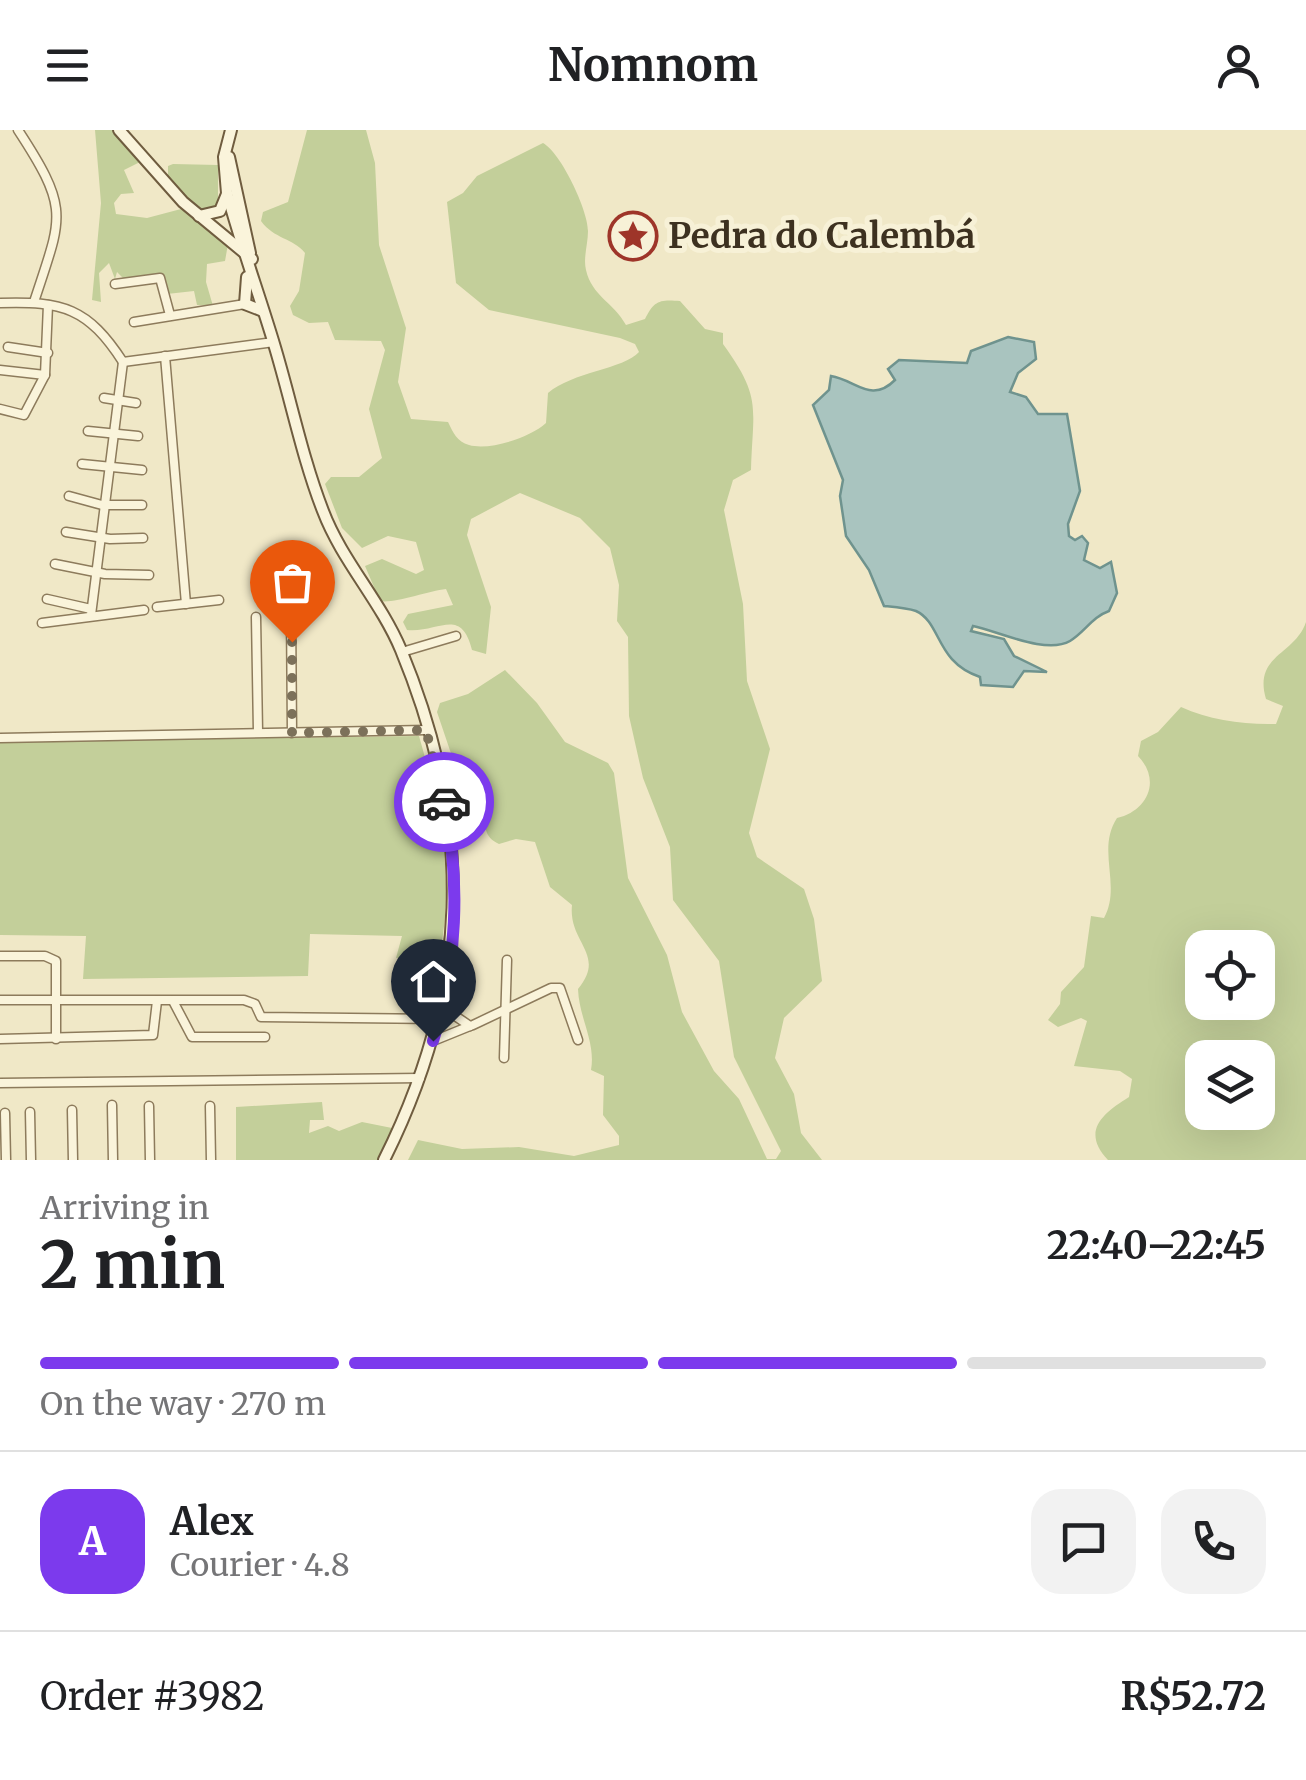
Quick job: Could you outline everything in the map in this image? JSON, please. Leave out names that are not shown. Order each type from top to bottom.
[{"type":"main road","points":[[119,130],[198,216],[241,246]]},
{"type":"main road","points":[[230,133],[223,167],[241,246],[250,262],[244,304],[264,310]]},
{"type":"main road","points":[[230,133],[231,176],[250,262],[329,526],[402,652],[426,730],[448,826],[455,885],[441,1013],[422,1078],[384,1160]]},
{"type":"main road","points":[[198,216],[216,214],[227,194]]},
{"type":"street","points":[[18,130],[41,164],[56,209],[56,243],[34,302]]},
{"type":"street","points":[[115,284],[160,278],[170,316]]},
{"type":"street","points":[[0,303],[34,302],[84,315],[123,362],[91,612]]},
{"type":"street","points":[[134,322],[244,304]]},
{"type":"street","points":[[0,409],[24,416],[45,375],[48,305]]},
{"type":"street","points":[[123,362],[274,342]]},
{"type":"street","points":[[8,347],[48,353]]},
{"type":"street","points":[[165,356],[186,604]]},
{"type":"street","points":[[0,370],[45,375]]},
{"type":"street","points":[[104,398],[136,403]]},
{"type":"street","points":[[88,431],[138,436]]},
{"type":"street","points":[[82,464],[107,470],[142,470]]},
{"type":"street","points":[[69,496],[102,505],[142,505]]},
{"type":"street","points":[[66,532],[99,538],[143,538]]},
{"type":"street","points":[[54,564],[94,572],[148,575]]},
{"type":"street","points":[[46,598],[91,612]]},
{"type":"street","points":[[158,607],[218,600]]},
{"type":"street","points":[[42,623],[91,612],[144,610]]},
{"type":"street","points":[[292,612],[292,733]]},
{"type":"street","points":[[256,617],[258,732]]},
{"type":"street","points":[[402,652],[456,636]]},
{"type":"street","points":[[0,738],[426,730]]},
{"type":"street","points":[[0,956],[53,958],[56,1039]]},
{"type":"street","points":[[504,1058],[507,960]]},
{"type":"street","points":[[474,1025],[551,988],[560,988],[578,1040]]},
{"type":"street","points":[[0,1000],[244,1000],[255,1004],[261,1017],[441,1013],[470,1026],[433,1041]]},
{"type":"street","points":[[0,1040],[153,1034],[157,1001]]},
{"type":"street","points":[[173,1001],[192,1037],[265,1037]]},
{"type":"street","points":[[0,1082],[422,1078]]},
{"type":"street","points":[[112,1105],[113,1160]]},
{"type":"street","points":[[149,1106],[150,1160]]},
{"type":"street","points":[[210,1106],[212,1160]]},
{"type":"street","points":[[72,1110],[73,1160]]},
{"type":"street","points":[[30,1112],[32,1160]]},
{"type":"street","points":[[5,1114],[6,1160]]},
{"type":"green space","points":[[95,130],[112,130],[140,162],[124,170],[134,193],[121,194],[114,203],[116,214],[147,218],[181,209],[228,244],[225,261],[207,264],[206,282],[213,306],[197,305],[194,291],[167,294],[162,274],[123,278],[117,272],[115,279],[109,263],[99,273],[101,302],[92,300],[101,203]]},
{"type":"green space","points":[[307,130],[366,130],[375,163],[379,245],[406,328],[398,382],[411,419],[448,422],[458,439],[469,445],[510,442],[546,423],[548,393],[558,386],[622,363],[639,352],[635,344],[620,338],[489,310],[456,283],[447,202],[463,193],[477,176],[543,143],[565,170],[584,210],[589,279],[626,325],[645,319],[658,302],[680,301],[705,329],[723,333],[723,344],[750,391],[753,416],[751,470],[733,480],[724,510],[743,604],[747,681],[770,749],[749,833],[757,857],[804,889],[814,919],[822,981],[784,1018],[775,1058],[794,1094],[801,1133],[822,1160],[408,1160],[418,1140],[462,1149],[519,1147],[574,1156],[619,1145],[619,1136],[603,1115],[604,1076],[591,1070],[591,1050],[578,989],[586,977],[588,957],[575,929],[572,905],[550,887],[535,842],[516,839],[499,844],[488,835],[485,812],[461,783],[437,712],[440,703],[468,694],[505,670],[537,703],[565,742],[608,763],[614,773],[628,878],[667,955],[682,1012],[714,1071],[739,1099],[767,1159],[776,1159],[781,1151],[734,1057],[719,961],[673,900],[670,847],[643,778],[629,716],[628,637],[617,621],[619,585],[610,548],[580,518],[520,493],[471,519],[467,535],[491,607],[486,654],[472,650],[462,629],[455,625],[407,630],[403,622],[408,614],[453,605],[446,589],[380,601],[365,566],[382,559],[416,574],[424,570],[416,542],[388,536],[362,548],[342,528],[325,484],[331,477],[359,477],[382,458],[369,409],[385,350],[381,341],[335,340],[328,322],[309,323],[293,315],[290,306],[299,291],[305,253],[261,221],[263,212],[288,202]]},
{"type":"green space","points":[[218,165],[218,209],[199,211],[168,177],[168,166]]},
{"type":"green space","points":[[1306,622],[1306,1160],[1108,1160],[1096,1140],[1098,1124],[1129,1097],[1132,1079],[1120,1071],[1074,1066],[1087,1021],[1081,1018],[1058,1027],[1048,1020],[1060,1004],[1061,992],[1084,967],[1091,916],[1104,918],[1109,906],[1111,830],[1117,818],[1136,809],[1148,794],[1149,775],[1138,756],[1141,741],[1158,732],[1181,707],[1227,721],[1276,724],[1283,706],[1266,699],[1265,673]]},
{"type":"green space","points":[[419,736],[443,843],[446,897],[440,953],[396,958],[402,936],[310,934],[308,976],[83,979],[86,936],[0,935],[0,742]]},
{"type":"green space","points":[[322,1102],[324,1120],[310,1120],[309,1133],[328,1126],[339,1131],[362,1122],[397,1129],[380,1160],[236,1160],[236,1107]]},
{"type":"water","points":[[1008,337],[1034,342],[1036,359],[1018,373],[1010,392],[1026,397],[1038,414],[1067,414],[1080,491],[1068,524],[1069,536],[1075,540],[1082,536],[1088,543],[1084,560],[1100,568],[1111,562],[1117,593],[1109,611],[1060,645],[1035,644],[973,626],[971,631],[1004,639],[1014,656],[1047,672],[1024,671],[1013,687],[981,685],[980,677],[965,670],[947,653],[924,617],[916,611],[884,606],[869,570],[846,536],[840,496],[843,480],[813,405],[829,390],[831,376],[878,390],[895,380],[888,369],[899,360],[967,363],[971,351]]},
{"type":"way so far","points":[[292,642],[292,733],[426,730],[444,802]]},
{"type":"place","name":"Pedra do Calembá","points":[[633,236]]},
{"type":"route","points":[[433,1041],[448,976],[454,914],[455,885],[444,802]]}]
